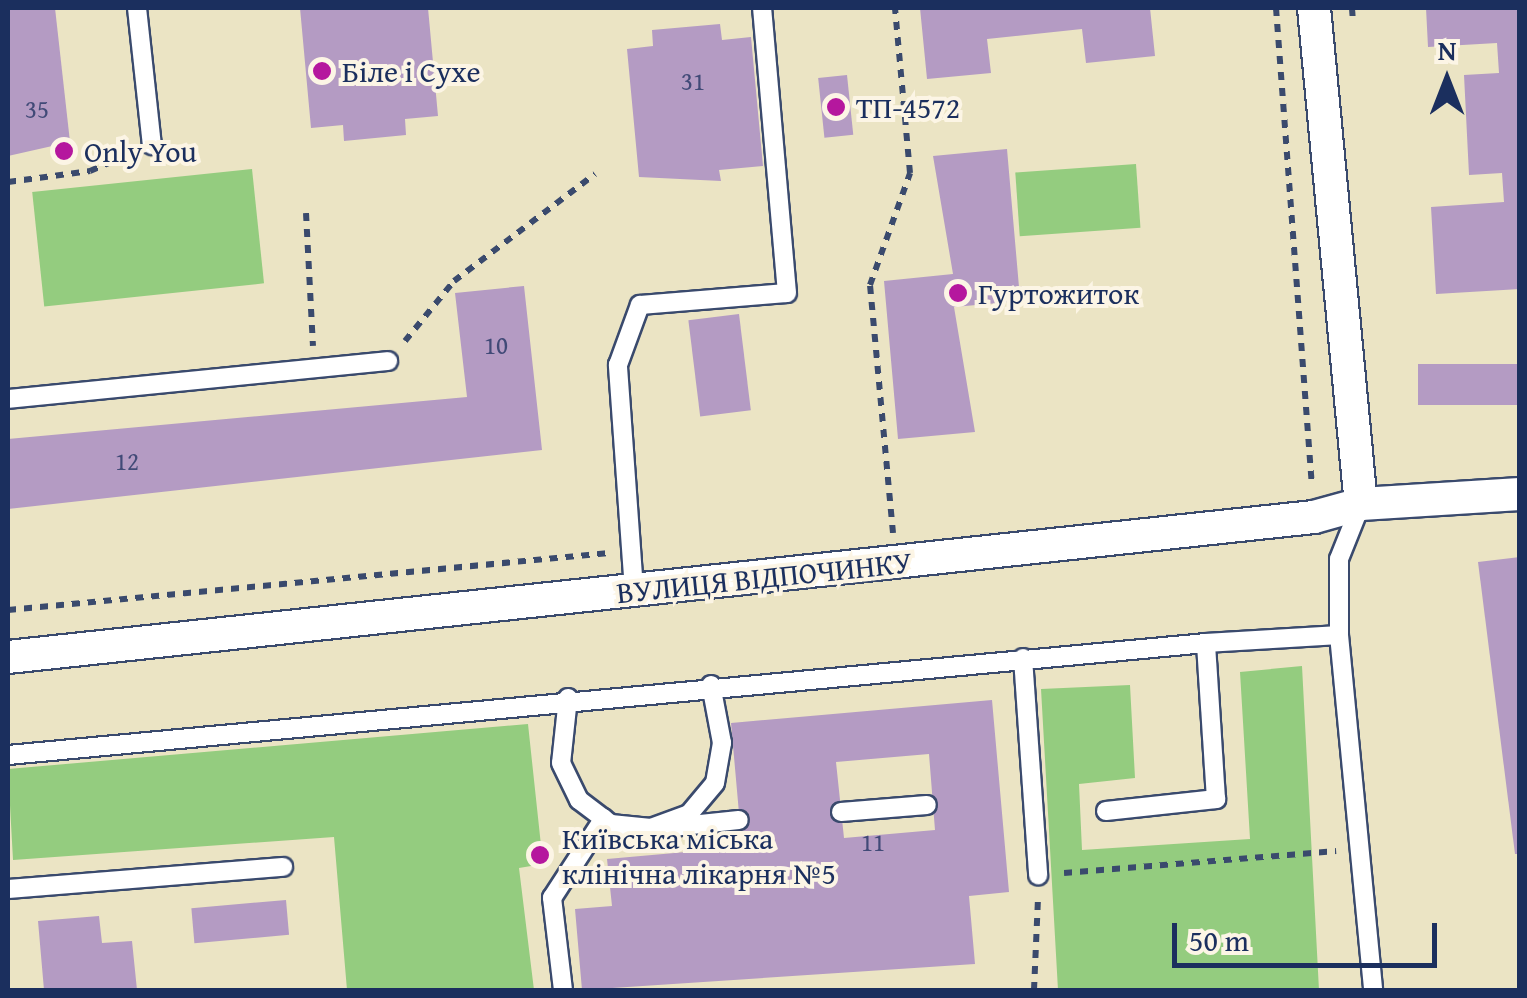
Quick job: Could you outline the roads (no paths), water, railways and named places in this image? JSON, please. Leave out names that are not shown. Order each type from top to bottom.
[{"type":"street","points":[[1314,8],[1361,504]]},
{"type":"street","name":"ВУЛИЦЯ ВІДПОЧИНКУ","points":[[8,657],[1314,517],[1361,504],[1520,494]]},
{"type":"lane","points":[[137,8],[152,145]]},
{"type":"lane","points":[[634,590],[618,365],[640,304],[787,293],[762,8]]},
{"type":"lane","points":[[8,399],[388,361]]},
{"type":"lane","points":[[1361,504],[1338,559],[1338,635],[1373,990]]},
{"type":"lane","points":[[8,755],[712,685],[1338,635]]},
{"type":"lane","points":[[1106,811],[1216,799],[1206,643]]},
{"type":"lane","points":[[1023,658],[1038,875]]},
{"type":"lane","points":[[652,828],[689,814],[715,783],[722,743],[712,685]]},
{"type":"lane","points":[[568,698],[561,764],[578,800],[604,818],[652,828],[740,820]]},
{"type":"lane","points":[[841,812],[928,805]]},
{"type":"lane","points":[[563,990],[552,898],[604,818]]},
{"type":"lane","points":[[8,888],[283,868]]},
{"type":"place","name":"Біле і Сухе","points":[[322,71]]},
{"type":"place","name":"ТП-4572","points":[[836,107]]},
{"type":"place","name":"Only You","points":[[64,151]]},
{"type":"place","name":"Гуртожиток","points":[[958,293]]},
{"type":"place","name":"Київська міська клінічна лікарня №5","points":[[540,855]]}]
